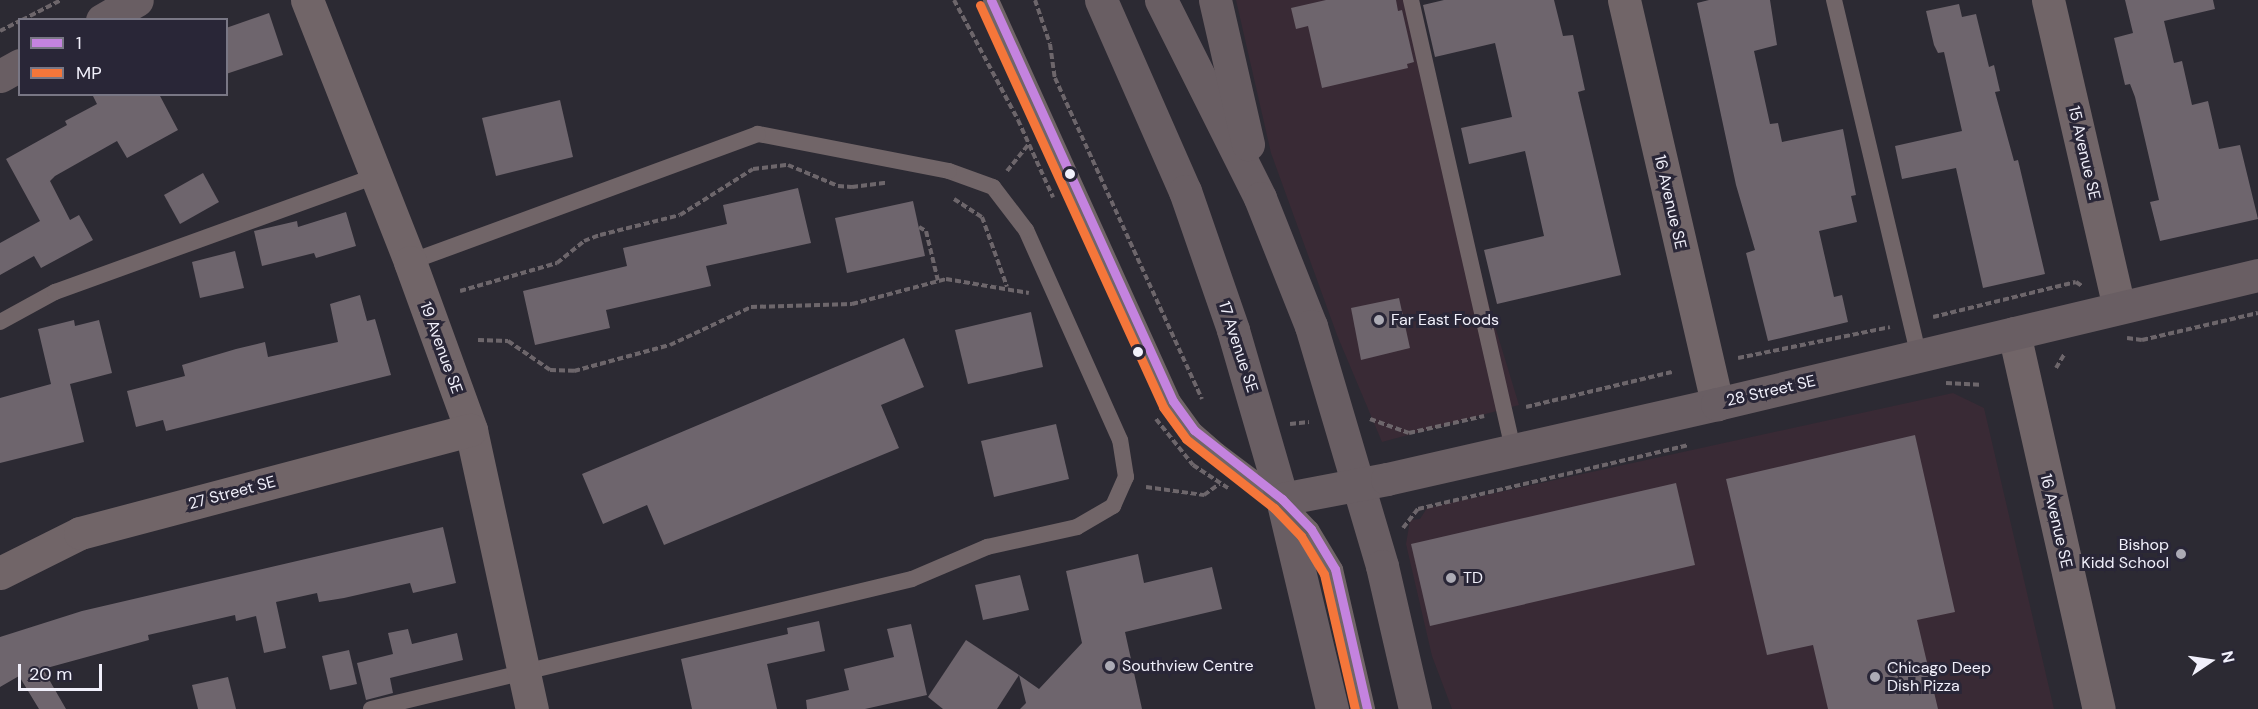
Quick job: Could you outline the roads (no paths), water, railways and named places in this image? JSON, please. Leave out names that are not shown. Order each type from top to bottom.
[{"type":"main road","points":[[106,18],[137,0]]},
{"type":"main road","name":"17 Avenue SE","points":[[1101,0],[1185,191],[1263,427],[1332,709]]},
{"type":"main road","points":[[1161,0],[1260,198],[1311,326],[1340,418],[1415,709]]},
{"type":"main road","points":[[1215,0],[1260,198]]},
{"type":"main road","points":[[0,76],[18,66]]},
{"type":"main road","name":"28 Street SE","points":[[1282,499],[1358,485],[1717,404],[2014,333],[2118,320],[2258,275]]},
{"type":"street","name":"19 Avenue SE","points":[[307,0],[410,262],[471,430],[532,709]]},
{"type":"street","name":"16 Avenue SE","points":[[1624,0],[1717,404]]},
{"type":"street","name":"15 Avenue SE","points":[[2048,0],[2118,320]]},
{"type":"street","name":"16 Avenue SE","points":[[2014,333],[2099,709]]},
{"type":"street","name":"27 Street SE","points":[[0,573],[80,532],[471,430]]},
{"type":"lane","points":[[991,0],[1173,401],[1194,430],[1282,499],[1311,529],[1335,569],[1367,709]]},
{"type":"lane","points":[[1411,0],[1513,450]]},
{"type":"lane","points":[[1834,0],[1919,356]]},
{"type":"lane","points":[[371,709],[912,579],[987,547],[1077,527],[1113,506],[1124,483],[1125,458],[1120,440],[1046,270],[1011,205],[993,187],[949,171],[758,135],[410,262]]},
{"type":"lane","points":[[0,322],[55,292],[376,176]]},
{"type":"place","name":"Far East Foods","points":[[1379,320]]},
{"type":"place","name":"Bishop Kidd School","points":[[2181,554]]},
{"type":"place","name":"TD","points":[[1451,578]]},
{"type":"place","name":"Southview Centre","points":[[1110,666]]},
{"type":"place","name":"Chicago Deep Dish Pizza","points":[[1875,677]]}]
